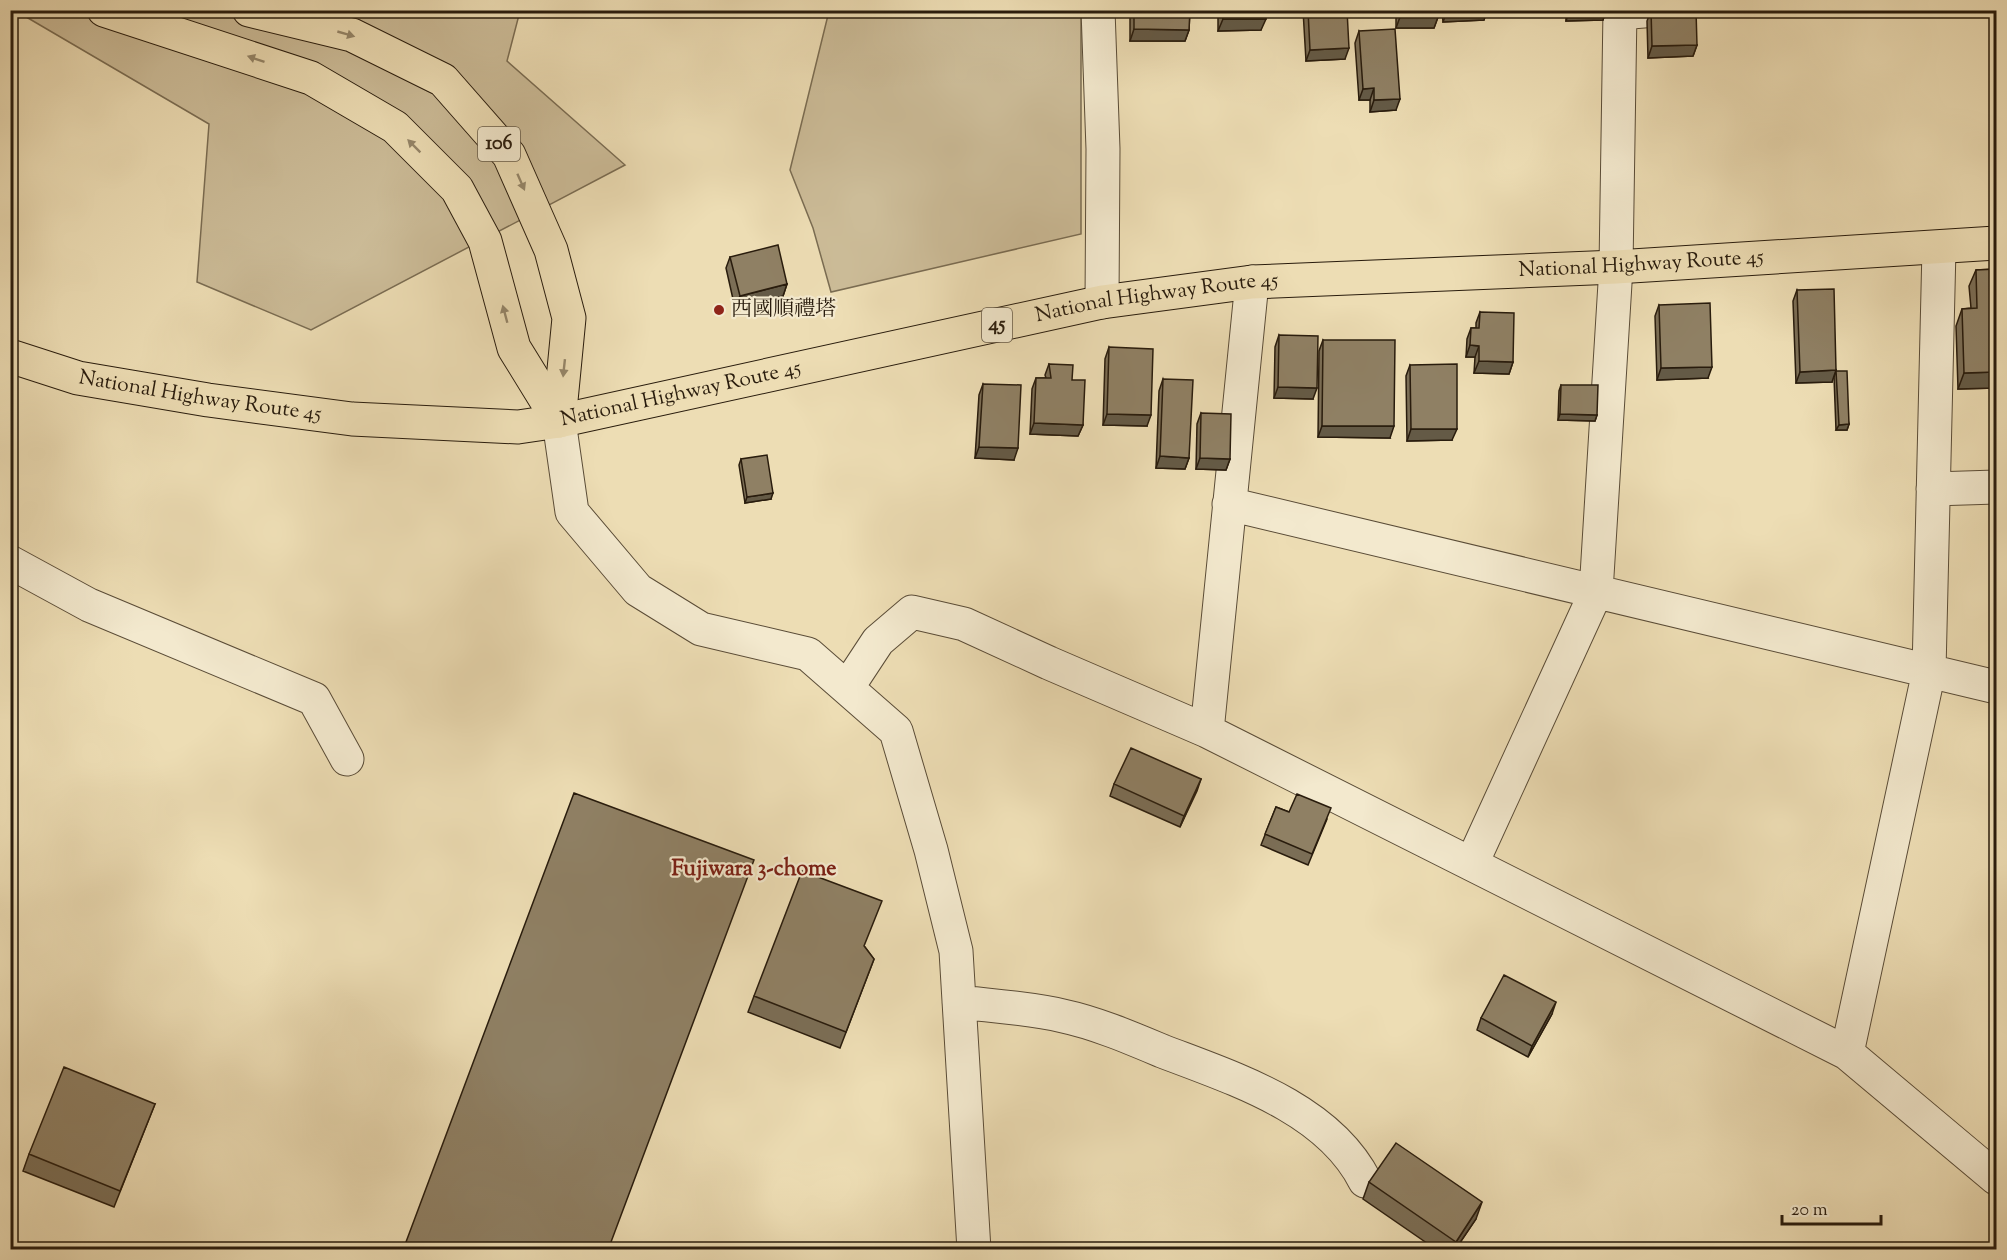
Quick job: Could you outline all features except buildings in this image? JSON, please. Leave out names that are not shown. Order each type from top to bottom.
[{"type":"highway","points":[[104,10],[311,78],[395,127],[457,189],[485,241],[514,348],[559,421]]},
{"type":"highway","name":"106","points":[[249,10],[352,35],[443,80],[509,155],[551,250],[569,318],[559,421]]},
{"type":"highway","name":"National Highway Route 45","points":[[10,356],[78,378],[208,400],[352,419],[518,427],[559,421],[1102,302],[1252,282],[1616,267],[1996,243]]},
{"type":"street","points":[[1098,10],[1103,149],[1102,302]]},
{"type":"street","points":[[1472,863],[1596,591],[1616,267],[1620,12],[1655,10]]},
{"type":"street","points":[[1847,1053],[1929,671],[1939,248]]},
{"type":"street","points":[[1207,731],[1252,282]]},
{"type":"street","points":[[559,421],[572,512],[638,590],[701,629],[808,654],[896,731],[931,850],[956,951],[974,1250]]},
{"type":"street","points":[[1933,489],[1996,487]]},
{"type":"street","points":[[1229,504],[1996,687]]},
{"type":"street","points":[[10,562],[89,605],[314,699],[347,759]]},
{"type":"street","points":[[847,688],[878,640],[912,612],[964,624],[1048,663],[1207,731],[1847,1053],[1996,1178]]},
{"type":"street","points":[[959,1002],[1064,1016],[1224,1075],[1292,1108],[1334,1139],[1353,1158],[1365,1181]]},
{"type":"shaded area","points":[[11,10],[520,11],[507,61],[625,165],[311,330],[197,282],[209,124],[16,11],[11,30]]},
{"type":"shaded area","points":[[829,11],[1081,11],[1081,234],[831,292],[813,228],[790,170]]},
{"type":"place","name":"西國順禮塔","points":[[719,310]]},
{"type":"district","name":"Fujiwara 3-chome","points":[[754,870]]}]
